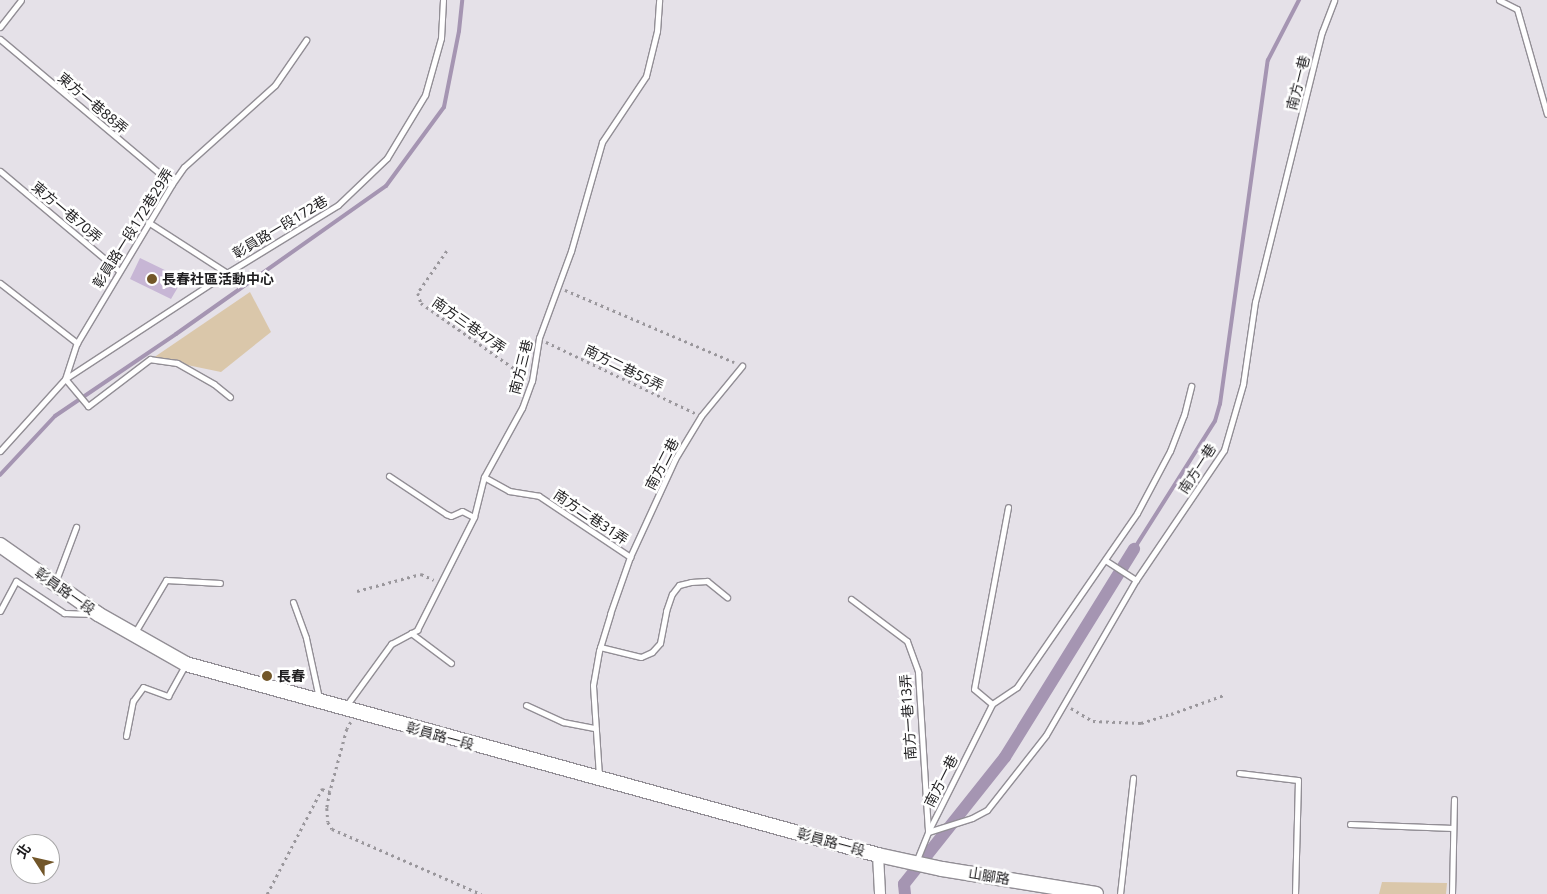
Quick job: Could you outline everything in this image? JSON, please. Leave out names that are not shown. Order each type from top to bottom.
[{"type":"main road","name":"彰員路一段","points":[[0,545],[98,614],[186,664],[320,703],[878,855],[942,868]]},
{"type":"main road","name":"山腳路","points":[[942,868],[1063,891],[1096,894]]},
{"type":"street","points":[[878,855],[880,894]]},
{"type":"lane","points":[[0,27],[21,0]]},
{"type":"lane","name":"彰員路一段172巷","points":[[0,451],[66,379],[227,273],[338,205],[387,158],[424,95],[441,38],[443,0]]},
{"type":"lane","name":"南方三巷","points":[[350,710],[391,644],[417,630],[474,517],[484,477],[522,408],[532,381],[540,338],[572,252],[602,142],[646,76],[657,31],[659,0]]},
{"type":"lane","name":"南方一巷","points":[[928,832],[972,818],[987,810],[1046,735],[1136,580],[1224,450],[1243,384],[1255,302],[1322,32],[1334,0]]},
{"type":"lane","points":[[1499,0],[1517,9],[1547,114]]},
{"type":"lane","name":"東方一巷88弄","points":[[0,39],[172,184]]},
{"type":"lane","name":"彰員路一段172巷29弄","points":[[66,379],[77,343],[148,222],[184,166],[275,85],[306,40]]},
{"type":"lane","name":"東方一巷70弄","points":[[0,171],[119,271]]},
{"type":"lane","points":[[148,222],[227,273]]},
{"type":"lane","points":[[0,283],[77,343]]},
{"type":"lane","points":[[66,379],[88,406],[150,359],[177,363],[214,384],[230,397]]},
{"type":"lane","name":"南方二巷","points":[[599,779],[593,685],[600,647],[630,557],[675,459],[701,416],[742,366]]},
{"type":"lane","name":"南方一巷","points":[[912,862],[992,704],[1017,687],[1137,513],[1170,451],[1184,415],[1191,386]]},
{"type":"lane","points":[[389,476],[446,514],[451,516],[462,511],[474,517]]},
{"type":"lane","name":"南方二巷31弄","points":[[484,477],[510,491],[539,496],[630,557]]},
{"type":"lane","points":[[992,704],[974,689],[1008,506]]},
{"type":"lane","points":[[54,584],[76,527]]},
{"type":"lane","points":[[1105,560],[1136,580]]},
{"type":"lane","points":[[133,634],[166,580],[220,583]]},
{"type":"lane","points":[[600,647],[641,657],[652,652],[660,643],[666,611],[672,594],[679,585],[706,580],[727,597]]},
{"type":"lane","points":[[0,611],[16,581],[64,613],[98,614]]},
{"type":"lane","name":"南方一巷13弄","points":[[851,599],[907,641],[918,672],[928,832]]},
{"type":"lane","points":[[293,602],[306,638],[320,703]]},
{"type":"lane","points":[[411,633],[451,663]]},
{"type":"lane","points":[[126,736],[133,701],[143,687],[168,696],[186,664]]},
{"type":"lane","points":[[526,705],[563,722],[595,728]]},
{"type":"lane","points":[[1239,774],[1298,780],[1295,894]]},
{"type":"lane","points":[[1120,894],[1133,778]]},
{"type":"lane","points":[[1452,894],[1454,799]]},
{"type":"lane","points":[[1350,824],[1453,828]]},
{"type":"path","name":"南方三巷47弄","points":[[447,251],[418,293],[421,303],[532,381]]},
{"type":"path","points":[[558,287],[742,366]]},
{"type":"path","name":"南方二巷55弄","points":[[540,338],[701,416]]},
{"type":"path","points":[[357,591],[421,574],[442,583]]},
{"type":"path","points":[[1064,704],[1093,721],[1140,722],[1224,695]]},
{"type":"path","points":[[350,710],[347,729],[330,792],[328,822],[332,829],[481,894]]},
{"type":"path","points":[[267,894],[322,788],[330,792]]},
{"type":"shaded area","points":[[250,292],[271,332],[221,372],[153,358]]},
{"type":"shaded area","points":[[1382,882],[1447,883],[1446,894],[1379,894]]},
{"type":"building","name":"長春社區活動中心","points":[[140,258],[173,274],[172,278],[181,282],[171,299],[130,279]]},
{"type":"waterway","points":[[0,475],[55,416],[176,334],[386,186],[444,107],[459,31],[462,0]]},
{"type":"waterway","points":[[1134,549],[1215,421],[1220,404],[1268,60],[1299,0]]},
{"type":"waterway","points":[[905,894],[904,884],[1005,757],[1134,549]]},
{"type":"place","name":"長春社區活動中心","points":[[152,279]]},
{"type":"place","name":"長春","points":[[267,676]]}]
